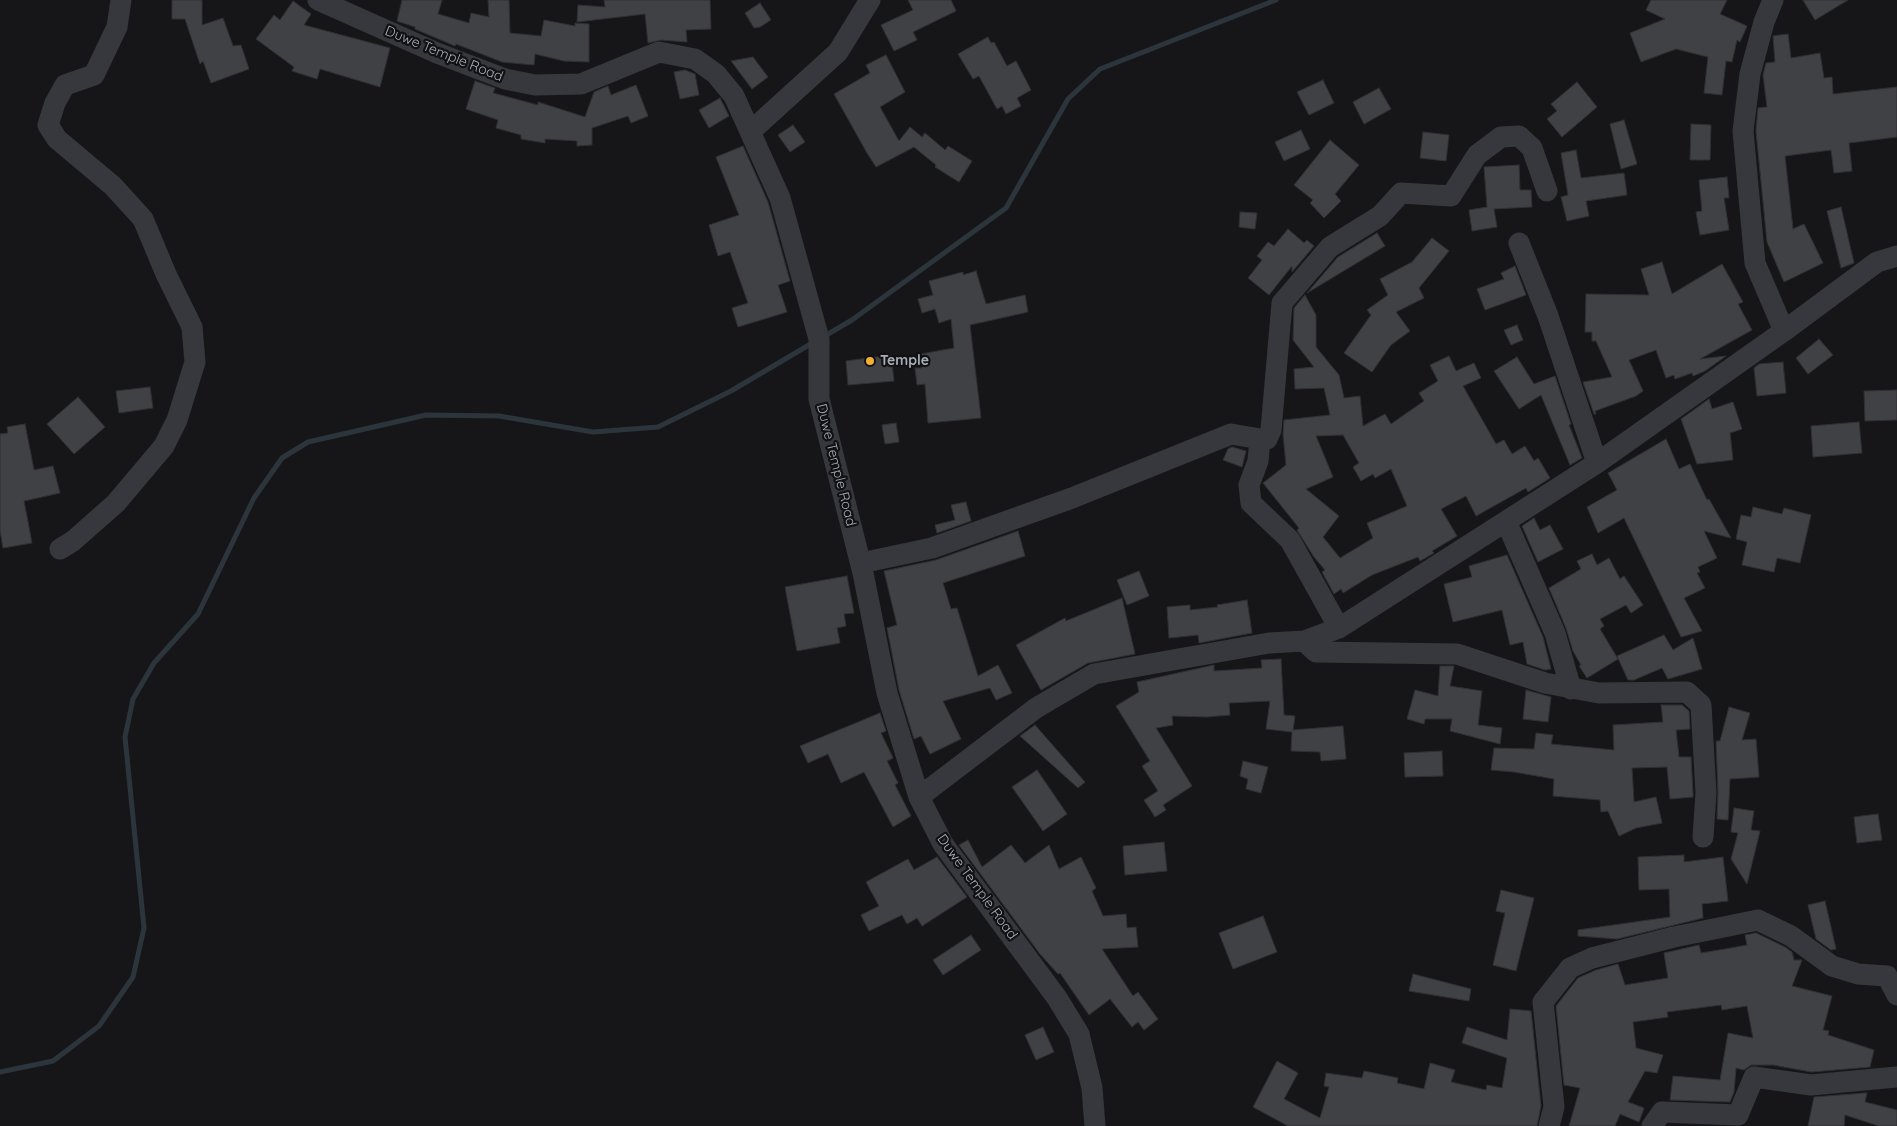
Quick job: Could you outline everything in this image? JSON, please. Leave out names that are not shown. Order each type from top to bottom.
[{"type":"street","points":[[60,549],[73,541],[116,503],[164,446],[177,420],[194,362],[192,327],[143,219],[113,186],[57,139],[48,125],[55,103],[65,85],[94,75],[118,27],[121,0]]},
{"type":"street","name":"Duwe Temple Road","points":[[318,0],[437,53],[505,79],[535,85],[581,84],[659,52],[695,59],[716,74],[734,96],[751,130],[780,198],[819,339],[819,399],[861,563],[887,693],[919,797],[943,844],[1058,998],[1079,1034],[1092,1088],[1095,1126]]},
{"type":"street","points":[[751,130],[838,52],[870,0]]},
{"type":"street","points":[[1773,0],[1764,22],[1750,74],[1743,131],[1756,263],[1784,331]]},
{"type":"street","points":[[861,563],[932,548],[1072,498],[1231,434],[1267,439],[1271,430],[1282,303],[1330,247],[1380,216],[1401,193],[1452,196],[1477,155],[1501,137],[1519,136],[1532,148],[1547,191]]},
{"type":"street","points":[[1519,243],[1548,316],[1597,463]]},
{"type":"street","points":[[919,797],[1036,708],[1094,674],[1269,643],[1304,641],[1339,628],[1597,463],[1784,331],[1877,262],[1897,256]]},
{"type":"street","points":[[1260,439],[1258,461],[1249,484],[1251,503],[1290,540],[1339,628]]},
{"type":"street","points":[[1506,521],[1555,633],[1572,689]]},
{"type":"street","points":[[1304,641],[1316,652],[1457,654],[1545,683],[1598,694],[1687,692],[1701,705],[1706,792],[1703,837]]},
{"type":"street","points":[[1549,1126],[1554,1107],[1543,1002],[1570,968],[1592,958],[1674,937],[1758,920],[1791,936],[1832,966],[1858,974],[1887,976],[1897,995]]},
{"type":"street","points":[[1652,1126],[1662,1112],[1738,1115],[1754,1076],[1811,1085],[1897,1077]]},
{"type":"building","points":[[172,0],[202,0],[202,25],[223,18],[233,46],[241,45],[249,69],[211,83],[203,61],[200,64],[185,19],[172,19]]},
{"type":"building","points":[[402,0],[442,0],[438,14],[469,23],[471,13],[489,17],[488,0],[509,0],[510,33],[541,36],[544,20],[575,26],[575,23],[589,24],[589,62],[564,61],[535,54],[534,65],[502,62],[456,44],[455,46],[415,29],[415,27],[397,21]]},
{"type":"building","points":[[604,0],[710,0],[711,29],[686,30],[687,42],[661,40],[648,43],[645,14],[577,22],[578,5],[605,7]]},
{"type":"building","points":[[908,0],[951,0],[956,11],[913,32],[917,40],[894,51],[881,25],[913,10]]},
{"type":"building","points":[[1651,0],[1727,0],[1720,14],[1747,26],[1740,42],[1737,40],[1732,62],[1726,61],[1722,95],[1704,93],[1708,57],[1676,49],[1641,62],[1630,33],[1665,19],[1646,10]]},
{"type":"building","points":[[1803,0],[1848,0],[1815,20]]},
{"type":"building","points":[[293,1],[311,14],[304,25],[390,48],[380,87],[320,69],[317,79],[292,71],[294,67],[256,39],[274,15],[280,20]]},
{"type":"building","points":[[760,3],[771,20],[760,27],[754,28],[745,13]]},
{"type":"building","points":[[1788,34],[1791,58],[1820,53],[1824,78],[1832,77],[1833,94],[1897,87],[1897,137],[1849,143],[1852,171],[1834,173],[1831,150],[1785,156],[1793,229],[1804,224],[1823,263],[1784,282],[1767,242],[1756,131],[1758,108],[1767,107],[1763,75],[1766,63],[1775,62],[1773,36]]},
{"type":"building","points":[[988,37],[991,43],[994,42],[1007,66],[1016,61],[1031,90],[1017,98],[1021,106],[1006,114],[1002,106],[997,109],[979,76],[973,79],[958,54]]},
{"type":"building","points":[[886,55],[905,92],[880,107],[899,141],[910,127],[922,137],[925,133],[945,150],[948,146],[972,161],[959,182],[935,167],[936,165],[914,147],[876,167],[867,153],[834,94],[870,73],[866,65]]},
{"type":"building","points":[[753,57],[768,77],[752,89],[731,61]]},
{"type":"building","points":[[685,70],[695,74],[699,95],[680,99],[674,72]]},
{"type":"building","points":[[1323,80],[1334,103],[1309,115],[1297,92]]},
{"type":"building","points":[[475,81],[495,88],[493,93],[538,105],[538,102],[585,117],[594,92],[608,86],[611,95],[636,85],[648,116],[631,123],[628,116],[592,128],[592,145],[577,146],[577,141],[545,139],[545,143],[521,139],[521,135],[496,128],[498,120],[466,109]]},
{"type":"building","points":[[1577,82],[1597,107],[1562,137],[1547,119],[1557,111],[1551,104]]},
{"type":"building","points":[[1379,88],[1391,109],[1364,124],[1353,102]]},
{"type":"building","points":[[720,98],[729,116],[709,128],[699,110]]},
{"type":"building","points":[[1624,120],[1637,164],[1621,169],[1610,124]]},
{"type":"building","points":[[1691,124],[1711,125],[1710,160],[1690,160]]},
{"type":"building","points":[[793,125],[805,142],[790,152],[778,135]]},
{"type":"building","points":[[1301,130],[1310,149],[1284,161],[1275,142]]},
{"type":"building","points":[[1423,132],[1449,135],[1446,161],[1420,158]]},
{"type":"building","points":[[1330,140],[1359,165],[1335,194],[1341,201],[1324,218],[1310,203],[1313,200],[1294,185]]},
{"type":"building","points":[[743,146],[768,202],[790,281],[778,285],[787,312],[738,327],[732,308],[748,303],[730,252],[718,256],[709,225],[739,215],[716,157]]},
{"type":"building","points":[[1576,150],[1581,178],[1624,173],[1627,195],[1586,201],[1589,216],[1567,221],[1561,197],[1568,195],[1561,153]]},
{"type":"building","points":[[1519,165],[1520,190],[1531,190],[1532,207],[1494,209],[1497,227],[1472,231],[1469,210],[1487,207],[1484,167]]},
{"type":"building","points":[[1727,177],[1729,198],[1724,198],[1729,230],[1700,235],[1696,212],[1702,211],[1699,180]]},
{"type":"building","points":[[1841,207],[1854,263],[1841,268],[1827,211]]},
{"type":"building","points":[[1240,212],[1257,213],[1255,229],[1239,227]]},
{"type":"building","points":[[1288,229],[1304,243],[1307,240],[1314,246],[1292,272],[1292,266],[1269,295],[1248,278],[1262,260],[1257,256],[1268,242],[1274,246]]},
{"type":"building","points":[[1377,233],[1385,246],[1307,293],[1338,257]]},
{"type":"building","points":[[1432,238],[1449,251],[1419,288],[1424,298],[1396,312],[1410,331],[1391,345],[1372,372],[1344,353],[1371,315],[1367,310],[1388,295],[1380,279],[1412,262]]},
{"type":"building","points":[[1662,262],[1672,294],[1722,264],[1743,302],[1738,304],[1752,330],[1700,359],[1726,356],[1705,371],[1693,376],[1692,373],[1675,379],[1674,375],[1666,378],[1656,350],[1629,360],[1643,391],[1636,396],[1595,411],[1596,414],[1594,414],[1583,382],[1612,377],[1596,341],[1592,341],[1592,332],[1585,332],[1586,294],[1649,295],[1641,269]]},
{"type":"building","points":[[1515,266],[1526,295],[1485,310],[1477,289],[1504,279],[1501,273]]},
{"type":"building","points":[[976,271],[986,304],[1025,295],[1028,312],[970,325],[981,418],[928,423],[925,384],[917,385],[915,368],[922,368],[921,354],[954,348],[951,319],[939,323],[935,309],[922,313],[918,299],[933,295],[929,281],[963,272],[963,275]]},
{"type":"building","points":[[1305,295],[1316,315],[1316,347],[1339,375],[1344,398],[1360,396],[1363,426],[1385,414],[1391,424],[1424,401],[1419,393],[1438,381],[1430,365],[1449,356],[1456,371],[1474,363],[1481,378],[1463,386],[1496,444],[1504,440],[1512,454],[1525,446],[1534,461],[1538,458],[1550,478],[1528,492],[1526,488],[1476,516],[1466,496],[1441,509],[1457,536],[1432,551],[1434,553],[1420,561],[1418,557],[1372,575],[1343,593],[1341,589],[1334,594],[1322,572],[1325,570],[1314,557],[1297,530],[1299,528],[1263,483],[1286,465],[1283,434],[1284,420],[1330,415],[1324,388],[1295,389],[1294,369],[1314,367],[1293,340],[1294,308]],"holes":[[[1343,435],[1359,463],[1353,467],[1361,481],[1373,474],[1375,478],[1391,469],[1407,506],[1367,523],[1373,538],[1340,558],[1323,537],[1339,516],[1306,489],[1333,477],[1316,436]]]},
{"type":"building","points":[[1517,325],[1523,340],[1511,345],[1504,330]]},
{"type":"building","points":[[1819,339],[1833,355],[1808,374],[1796,358]]},
{"type":"building","points":[[891,355],[894,381],[848,385],[846,361]]},
{"type":"building","points":[[1517,357],[1534,384],[1555,376],[1571,424],[1569,425],[1582,458],[1570,465],[1541,395],[1519,409],[1494,371]]},
{"type":"building","points":[[1783,362],[1786,393],[1757,396],[1754,368],[1759,364]]},
{"type":"building","points":[[150,387],[153,408],[119,413],[116,391]]},
{"type":"building","points":[[1897,390],[1897,420],[1865,421],[1864,391]]},
{"type":"building","points":[[78,397],[105,427],[74,454],[47,424]]},
{"type":"building","points":[[1709,399],[1712,409],[1733,402],[1742,429],[1730,433],[1733,460],[1697,464],[1681,419]]},
{"type":"building","points":[[1859,422],[1862,453],[1813,457],[1811,426]]},
{"type":"building","points":[[896,423],[899,442],[885,444],[882,425]]},
{"type":"building","points":[[25,424],[34,470],[53,466],[60,493],[24,501],[32,543],[3,548],[0,530],[0,434],[8,433],[7,427]]},
{"type":"building","points":[[1666,439],[1679,469],[1690,464],[1707,500],[1709,499],[1731,538],[1704,531],[1717,558],[1698,567],[1700,572],[1697,573],[1705,588],[1684,598],[1702,631],[1681,637],[1624,518],[1598,533],[1587,507],[1617,490],[1608,473]]},
{"type":"building","points":[[1232,447],[1246,451],[1242,467],[1223,460],[1228,449]]},
{"type":"building","points":[[966,502],[971,521],[937,533],[935,525],[955,520],[951,505]]},
{"type":"building","points":[[1753,507],[1782,514],[1784,508],[1811,515],[1800,563],[1777,558],[1774,572],[1742,565],[1747,542],[1736,539],[1741,515],[1751,517]]},
{"type":"building","points":[[1534,518],[1540,530],[1550,525],[1563,549],[1538,562],[1522,526]]},
{"type":"building","points":[[1018,531],[1025,556],[943,583],[951,609],[957,608],[978,676],[998,665],[1012,693],[996,700],[990,688],[943,701],[961,739],[930,754],[921,736],[914,739],[899,690],[887,628],[897,625],[884,571],[936,560]]},
{"type":"building","points":[[1592,554],[1597,565],[1609,558],[1620,579],[1624,576],[1643,605],[1631,613],[1626,605],[1600,619],[1604,626],[1600,629],[1618,659],[1587,678],[1579,666],[1581,665],[1573,651],[1566,628],[1549,588],[1581,569],[1577,561]]},
{"type":"building","points":[[1507,555],[1543,637],[1551,669],[1545,670],[1527,664],[1523,642],[1510,645],[1502,610],[1453,622],[1444,584],[1472,577],[1469,566]]},
{"type":"building","points":[[1139,571],[1149,596],[1127,605],[1117,580]]},
{"type":"building","points":[[847,576],[854,613],[844,614],[846,626],[837,628],[840,643],[797,651],[785,587]]},
{"type":"building","points":[[1122,598],[1135,654],[1088,663],[1041,690],[1016,645],[1065,618],[1066,621]]},
{"type":"building","points":[[1247,600],[1252,633],[1199,643],[1198,635],[1169,638],[1167,607],[1190,605],[1190,610],[1218,607],[1217,605]]},
{"type":"building","points":[[1664,635],[1673,650],[1693,638],[1702,669],[1668,679],[1662,668],[1634,680],[1628,680],[1617,656]]},
{"type":"building","points":[[1281,659],[1284,715],[1295,716],[1293,730],[1343,726],[1346,759],[1321,761],[1320,752],[1291,751],[1292,732],[1266,729],[1270,701],[1229,703],[1230,715],[1207,717],[1172,716],[1173,725],[1156,728],[1192,786],[1163,805],[1166,810],[1155,817],[1144,800],[1158,791],[1142,766],[1150,761],[1116,706],[1139,692],[1137,682],[1214,665],[1214,671],[1262,668],[1261,660]]},
{"type":"building","points":[[1440,666],[1454,666],[1450,686],[1482,691],[1478,725],[1502,728],[1500,744],[1450,731],[1452,719],[1425,719],[1424,724],[1407,719],[1415,690],[1438,696]]},
{"type":"building","points":[[1526,690],[1551,697],[1548,722],[1523,719]]},
{"type":"building","points":[[1661,705],[1682,705],[1689,711],[1690,729],[1676,730],[1679,757],[1691,757],[1693,793],[1693,797],[1670,799],[1667,767],[1632,768],[1634,802],[1656,797],[1662,823],[1636,828],[1619,836],[1608,811],[1601,812],[1600,800],[1553,796],[1554,779],[1491,770],[1494,748],[1534,749],[1536,733],[1553,735],[1551,744],[1614,750],[1613,725],[1663,722]]},
{"type":"building","points":[[1729,707],[1750,713],[1742,740],[1756,739],[1759,777],[1730,779],[1728,820],[1717,819],[1716,741],[1720,741]]},
{"type":"building","points":[[880,713],[886,731],[881,733],[893,758],[887,761],[898,783],[895,785],[911,816],[893,827],[864,772],[841,783],[828,754],[808,763],[800,746]]},
{"type":"building","points":[[1035,725],[1085,782],[1078,788],[1020,736]]},
{"type":"building","points":[[1442,751],[1443,776],[1405,777],[1404,753]]},
{"type":"building","points":[[1243,761],[1268,767],[1261,793],[1246,789],[1248,779],[1240,776]]},
{"type":"building","points":[[1037,770],[1067,814],[1043,831],[1012,787]]},
{"type":"building","points":[[1734,808],[1754,811],[1751,830],[1760,831],[1747,884],[1731,859],[1738,833],[1731,832]]},
{"type":"building","points":[[1878,814],[1882,840],[1857,843],[1854,817]]},
{"type":"building","points":[[968,840],[982,867],[1011,845],[1025,863],[1049,845],[1059,869],[1081,857],[1096,888],[1092,891],[1103,916],[1126,914],[1127,928],[1136,927],[1138,947],[1102,949],[1133,996],[1138,992],[1158,1019],[1144,1030],[1138,1022],[1132,1027],[1110,999],[1089,1015],[1060,973],[1058,974],[1040,954],[959,845]]},
{"type":"building","points":[[1164,842],[1167,871],[1125,875],[1123,846]]},
{"type":"building","points":[[1684,855],[1684,862],[1723,857],[1728,901],[1702,904],[1703,918],[1617,939],[1578,936],[1578,930],[1670,917],[1669,889],[1639,890],[1638,857]]},
{"type":"building","points":[[937,857],[967,897],[922,926],[917,918],[907,924],[902,915],[869,931],[861,915],[879,906],[866,882],[908,859],[914,870]]},
{"type":"building","points":[[1501,890],[1534,898],[1516,971],[1493,965],[1505,913],[1496,911]]},
{"type":"building","points":[[1825,901],[1836,949],[1831,950],[1816,939],[1808,905]]},
{"type":"building","points":[[1263,916],[1277,952],[1233,969],[1219,933]]},
{"type":"building","points":[[1756,933],[1785,947],[1792,952],[1794,960],[1802,960],[1792,986],[1832,996],[1823,1030],[1829,1031],[1828,1035],[1874,1050],[1870,1067],[1811,1072],[1773,1065],[1751,1065],[1744,1070],[1736,1068],[1734,1092],[1730,1102],[1670,1100],[1673,1076],[1720,1080],[1728,1033],[1753,1038],[1747,1006],[1722,1010],[1721,1005],[1667,1012],[1668,1017],[1633,1022],[1636,1048],[1663,1055],[1657,1073],[1645,1071],[1628,1102],[1644,1108],[1639,1122],[1620,1114],[1615,1126],[1569,1126],[1580,1088],[1564,1085],[1556,1006],[1578,978],[1596,970],[1618,964],[1625,985],[1668,978],[1664,953],[1699,945],[1701,953],[1747,945],[1745,935]]},
{"type":"building","points":[[971,935],[981,950],[943,975],[933,960]]},
{"type":"building","points":[[1413,974],[1471,989],[1469,1001],[1409,991]]},
{"type":"building","points":[[1510,1009],[1531,1011],[1541,1106],[1537,1126],[1288,1126],[1253,1107],[1277,1061],[1298,1073],[1284,1099],[1320,1118],[1329,1087],[1324,1086],[1326,1073],[1362,1078],[1364,1071],[1398,1078],[1397,1083],[1424,1089],[1430,1063],[1455,1070],[1451,1082],[1486,1090],[1487,1085],[1502,1088],[1507,1058],[1462,1043],[1467,1027],[1507,1040]]},
{"type":"building","points":[[1043,1027],[1054,1052],[1036,1060],[1025,1035]]},
{"type":"building","points":[[1867,1093],[1865,1102],[1897,1110],[1897,1126],[1879,1126],[1845,1115],[1844,1126],[1808,1126],[1814,1097]]},
{"type":"waterway","points":[[823,337],[852,320],[1006,208],[1068,99],[1100,69],[1276,0]]},
{"type":"waterway","points":[[0,1072],[53,1061],[99,1026],[133,977],[144,928],[125,737],[133,699],[154,663],[198,614],[254,498],[282,458],[308,442],[426,415],[499,416],[593,432],[658,427],[731,391],[814,342]]},
{"type":"place","name":"Temple","points":[[870,361]]}]
